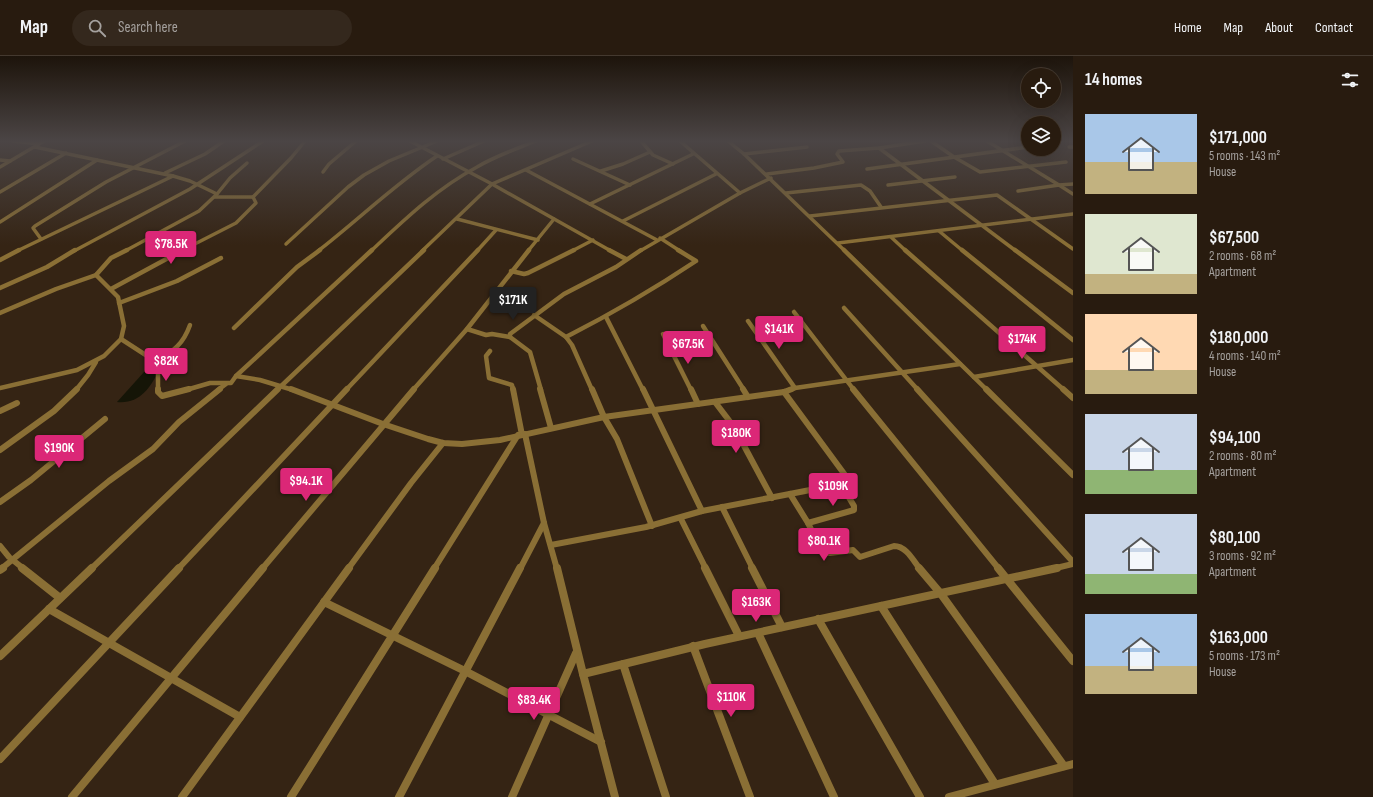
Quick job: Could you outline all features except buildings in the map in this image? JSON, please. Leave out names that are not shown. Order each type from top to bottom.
[{"type":"street","points":[[0,192],[28,176]]},
{"type":"street","points":[[0,222],[73,176]]},
{"type":"street","points":[[41,239],[33,228],[35,226],[119,176]]},
{"type":"street","points":[[0,260],[173,176],[187,180],[216,195],[253,197],[274,176]]},
{"type":"street","points":[[0,288],[47,267],[88,242],[196,185],[210,176]]},
{"type":"street","points":[[0,313],[56,289],[96,275],[111,258],[199,211],[216,195],[233,176]]},
{"type":"street","points":[[286,244],[321,214],[348,187],[363,176]]},
{"type":"street","points":[[234,328],[298,267],[353,224],[408,176]]},
{"type":"street","points":[[0,570],[109,481],[153,449],[179,422],[226,384],[233,381],[236,376],[411,213],[463,176]]},
{"type":"street","points":[[475,176],[626,259]]},
{"type":"street","points":[[0,656],[492,184],[512,176]]},
{"type":"street","points":[[537,176],[696,260],[652,291],[606,317],[566,337]]},
{"type":"street","points":[[610,176],[630,185]]},
{"type":"street","points":[[590,204],[649,176]]},
{"type":"street","points":[[623,221],[713,176]]},
{"type":"street","points":[[718,176],[740,193]]},
{"type":"street","points":[[769,176],[1073,475]]},
{"type":"street","points":[[916,176],[1073,293]]},
{"type":"street","points":[[1042,176],[1073,194]]},
{"type":"street","points":[[888,184],[955,177]]},
{"type":"street","points":[[510,337],[510,334],[564,294],[616,267],[658,239],[740,193],[771,178]]},
{"type":"street","points":[[1018,191],[1073,184]]},
{"type":"street","points":[[786,193],[861,185],[867,188],[878,200],[881,207]]},
{"type":"street","points":[[810,216],[997,195],[1073,249]]},
{"type":"street","points":[[111,289],[184,249],[236,223],[256,203],[253,197]]},
{"type":"street","points":[[838,243],[1073,214]]},
{"type":"street","points":[[457,219],[538,240]]},
{"type":"street","points":[[72,797],[383,424],[467,329],[511,271],[554,219]]},
{"type":"street","points":[[0,759],[496,230]]},
{"type":"street","points":[[939,231],[1073,340]]},
{"type":"street","points":[[891,237],[1073,398]]},
{"type":"street","points":[[511,271],[524,274],[528,273],[593,240]]},
{"type":"street","points":[[119,302],[146,291],[176,282],[221,258]]},
{"type":"street","points":[[0,388],[77,370],[96,362],[121,339],[124,326],[119,310],[119,302],[114,292],[96,275]]},
{"type":"street","points":[[583,674],[693,646],[1008,580],[1073,563],[844,308]]},
{"type":"street","points":[[794,312],[846,380],[1073,661]]},
{"type":"street","points":[[534,316],[566,337],[572,345],[604,417],[617,439],[652,526]]},
{"type":"street","points":[[606,317],[702,511]]},
{"type":"street","points":[[748,321],[795,388]]},
{"type":"street","points":[[156,362],[174,350],[186,337],[190,324]]},
{"type":"street","points":[[703,326],[748,397]]},
{"type":"street","points":[[467,329],[486,335],[492,334],[510,337],[529,350],[551,428]]},
{"type":"street","points":[[663,334],[698,404]]},
{"type":"street","points":[[121,339],[160,366],[158,392],[162,396],[171,395],[210,383],[226,384]]},
{"type":"street","points":[[490,351],[486,356],[489,378],[512,385],[522,435],[551,545],[576,653],[583,674],[615,797]]},
{"type":"street","points":[[974,377],[1073,360]]},
{"type":"street","points":[[0,450],[59,406],[91,372],[96,362]]},
{"type":"street","points":[[236,376],[282,386],[383,424],[443,443],[481,443],[604,417],[784,392],[795,388],[960,364]]},
{"type":"street","points":[[551,545],[652,526],[681,519],[702,511],[841,484],[845,480],[845,475],[784,392]]},
{"type":"street","points":[[0,411],[17,402]]},
{"type":"street","points":[[715,402],[772,498]]},
{"type":"street","points":[[0,502],[31,480],[105,419]]},
{"type":"street","points":[[291,797],[522,435]]},
{"type":"street","points":[[182,797],[411,483],[443,443]]},
{"type":"street","points":[[808,523],[854,510],[854,506],[841,484]]},
{"type":"street","points":[[790,494],[808,523],[822,552],[830,553],[853,550],[860,557],[894,546],[899,546],[904,549],[941,594],[1069,765],[949,797]]},
{"type":"street","points":[[722,507],[782,627]]},
{"type":"street","points":[[681,519],[739,636]]},
{"type":"street","points":[[400,797],[544,523]]},
{"type":"street","points":[[0,546],[13,560],[60,598]]},
{"type":"street","points":[[324,602],[466,671],[601,742]]},
{"type":"street","points":[[881,606],[994,784]]},
{"type":"street","points":[[50,609],[108,644],[172,678],[240,717]]},
{"type":"street","points":[[818,619],[920,797]]},
{"type":"street","points":[[758,633],[834,797]]},
{"type":"street","points":[[693,646],[750,797]]},
{"type":"street","points":[[512,797],[576,653]]},
{"type":"street","points":[[623,664],[666,797]]},
{"type":"shaded area","points":[[159,370],[148,389],[138,398],[132,401],[117,402],[144,372]]}]
